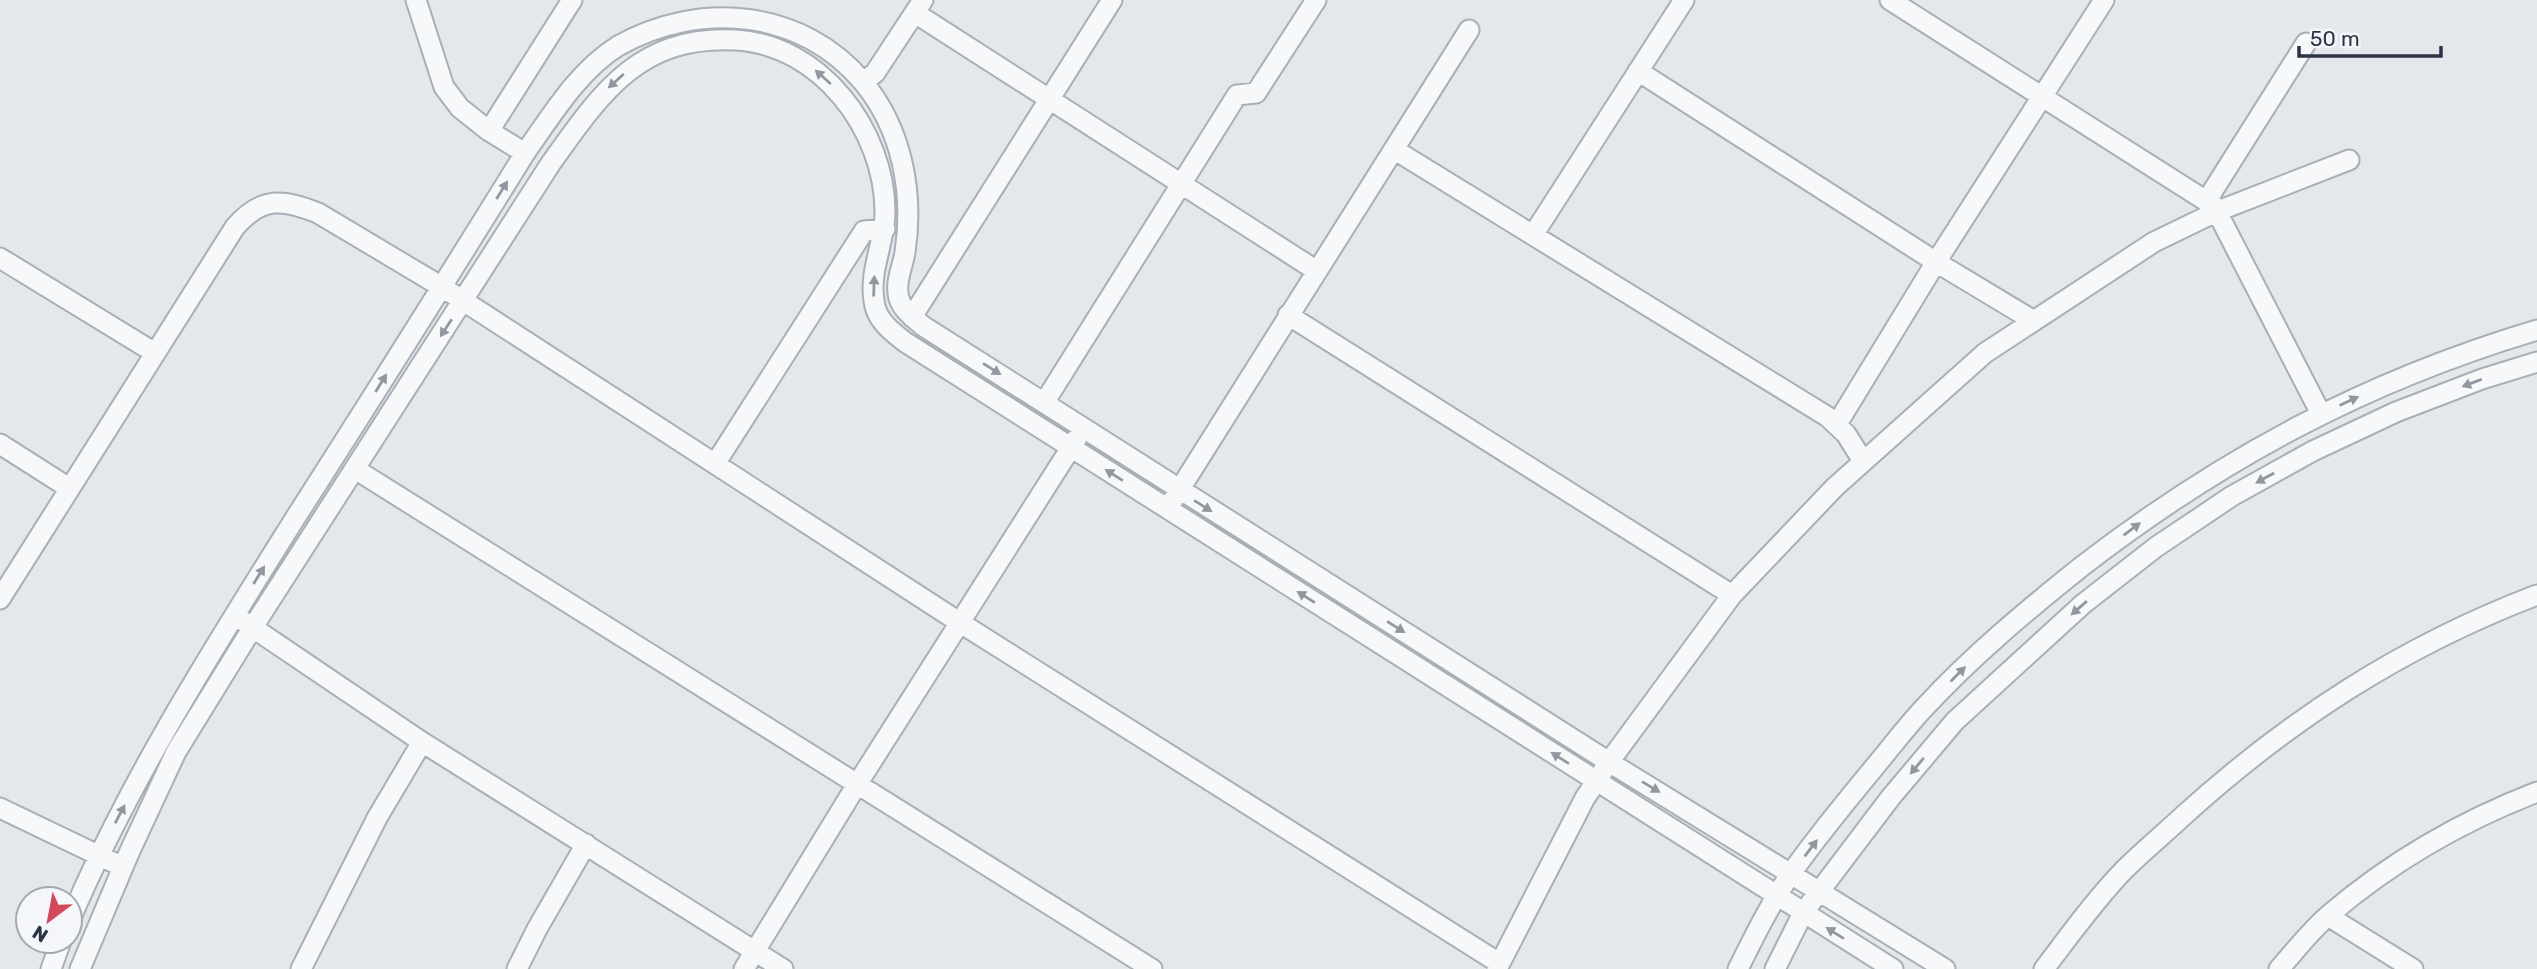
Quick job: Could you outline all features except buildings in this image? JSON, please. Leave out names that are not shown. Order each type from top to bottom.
[{"type":"street","points":[[416,0],[444,87],[460,108],[489,131],[525,153]]},
{"type":"street","points":[[489,131],[572,0]]},
{"type":"street","points":[[912,317],[1112,0]]},
{"type":"street","points":[[1044,402],[1237,95],[1256,93],[1316,0]]},
{"type":"street","points":[[1533,235],[1684,0]]},
{"type":"street","points":[[1889,0],[2213,205],[2321,414]]},
{"type":"street","points":[[1837,424],[1936,262],[2104,0]]},
{"type":"street","points":[[863,82],[875,73],[919,7],[1050,99],[1317,271]]},
{"type":"street","points":[[84,888],[98,855],[158,742],[234,616],[525,153],[570,89],[617,47],[649,31],[687,20],[718,15],[749,17],[775,23],[821,44],[863,82],[878,103],[891,127],[901,156],[908,211],[898,296],[912,317],[1178,490],[1609,762],[1945,969]]},
{"type":"street","points":[[1168,509],[1469,30]]},
{"type":"street","points":[[80,969],[122,867],[176,752],[253,627],[551,163],[595,101],[635,65],[661,52],[719,39],[745,40],[767,45],[806,63],[825,78],[854,113],[874,156],[884,198],[885,229],[875,267],[874,303],[886,326],[905,342],[1893,969]]},
{"type":"street","points":[[2213,205],[2306,43]]},
{"type":"street","points":[[1638,71],[1936,262],[2034,321]]},
{"type":"street","points":[[1395,150],[1837,424],[1863,461]]},
{"type":"street","points":[[0,599],[235,227],[248,212],[264,204],[281,202],[298,205],[318,213],[442,287],[959,622],[1498,966],[1555,855],[1609,762],[1732,595],[1835,487],[1985,353],[2154,242],[2213,205],[2348,160]]},
{"type":"street","points":[[715,464],[864,231],[885,229]]},
{"type":"street","points":[[0,258],[155,354]]},
{"type":"street","points":[[1288,315],[1732,595]]},
{"type":"street","points":[[1738,969],[1791,873],[1923,708],[1989,643],[2136,525],[2217,471],[2321,414],[2390,381],[2482,346],[2537,330]]},
{"type":"street","points":[[1775,969],[1803,914],[1891,797],[1955,721],[2083,604],[2156,547],[2232,496],[2313,451],[2396,412],[2482,379],[2537,362]]},
{"type":"street","points":[[744,969],[856,786],[1083,428]]},
{"type":"street","points":[[0,444],[69,488]]},
{"type":"street","points":[[355,469],[856,786],[1152,969]]},
{"type":"street","points":[[2044,969],[2124,870],[2232,772],[2292,725],[2357,682],[2424,644],[2537,594]]},
{"type":"street","points":[[234,616],[422,742],[783,969]]},
{"type":"street","points":[[301,969],[377,818],[422,742]]},
{"type":"street","points":[[2279,969],[2328,916],[2398,862],[2458,828],[2537,792]]},
{"type":"street","points":[[0,808],[122,867]]},
{"type":"street","points":[[517,969],[586,844]]},
{"type":"street","points":[[2328,916],[2413,969]]}]
